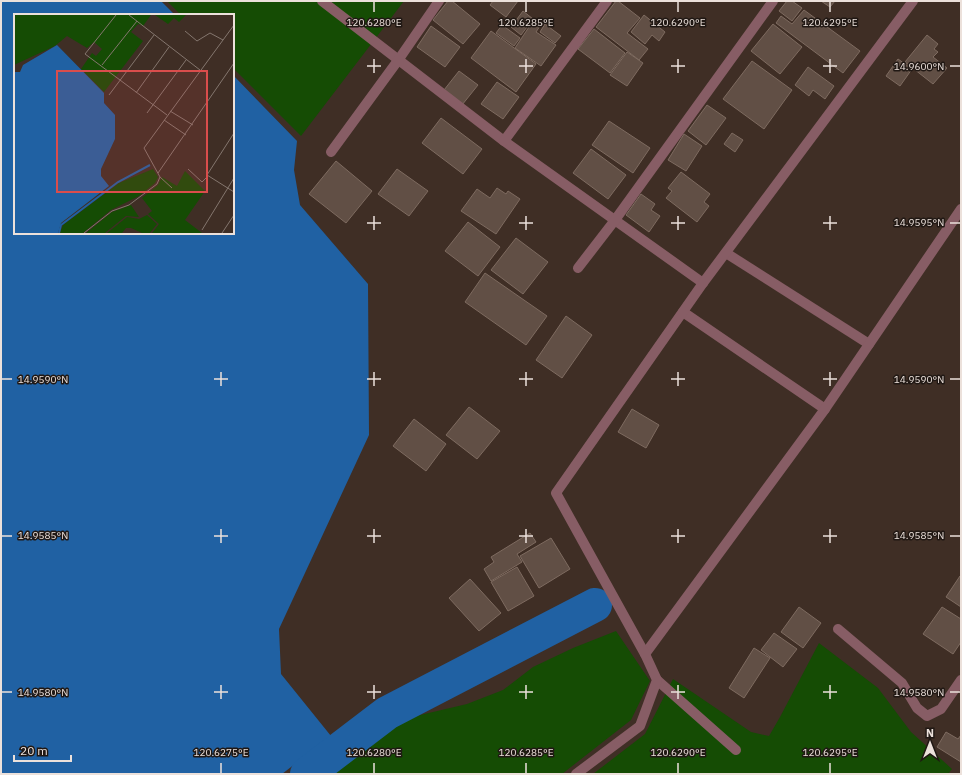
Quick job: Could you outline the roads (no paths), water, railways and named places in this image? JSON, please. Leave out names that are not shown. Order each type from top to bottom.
[{"type":"street","points":[[322,1],[504,141],[703,284]]},
{"type":"street","points":[[331,152],[399,59],[439,1]]},
{"type":"street","points":[[504,141],[607,1]]},
{"type":"street","points":[[578,268],[615,220],[773,1]]},
{"type":"street","points":[[736,750],[657,680],[645,654],[556,493],[703,284],[913,1]]},
{"type":"street","points":[[645,654],[825,409],[961,209]]},
{"type":"street","points":[[726,253],[869,344]]},
{"type":"street","points":[[683,312],[825,409]]},
{"type":"street","points":[[838,629],[902,683],[917,708],[927,716],[941,709],[961,680]]},
{"type":"street","points":[[576,774],[640,726],[657,680]]},
{"type":"water","points":[[1,1],[161,1],[174,14],[14,14],[14,234],[234,234],[234,76],[297,141],[294,170],[300,205],[368,284],[369,435],[279,629],[281,674],[331,736],[282,774],[1,774]]},
{"type":"waterway","points":[[307,774],[387,713],[595,605]]}]
